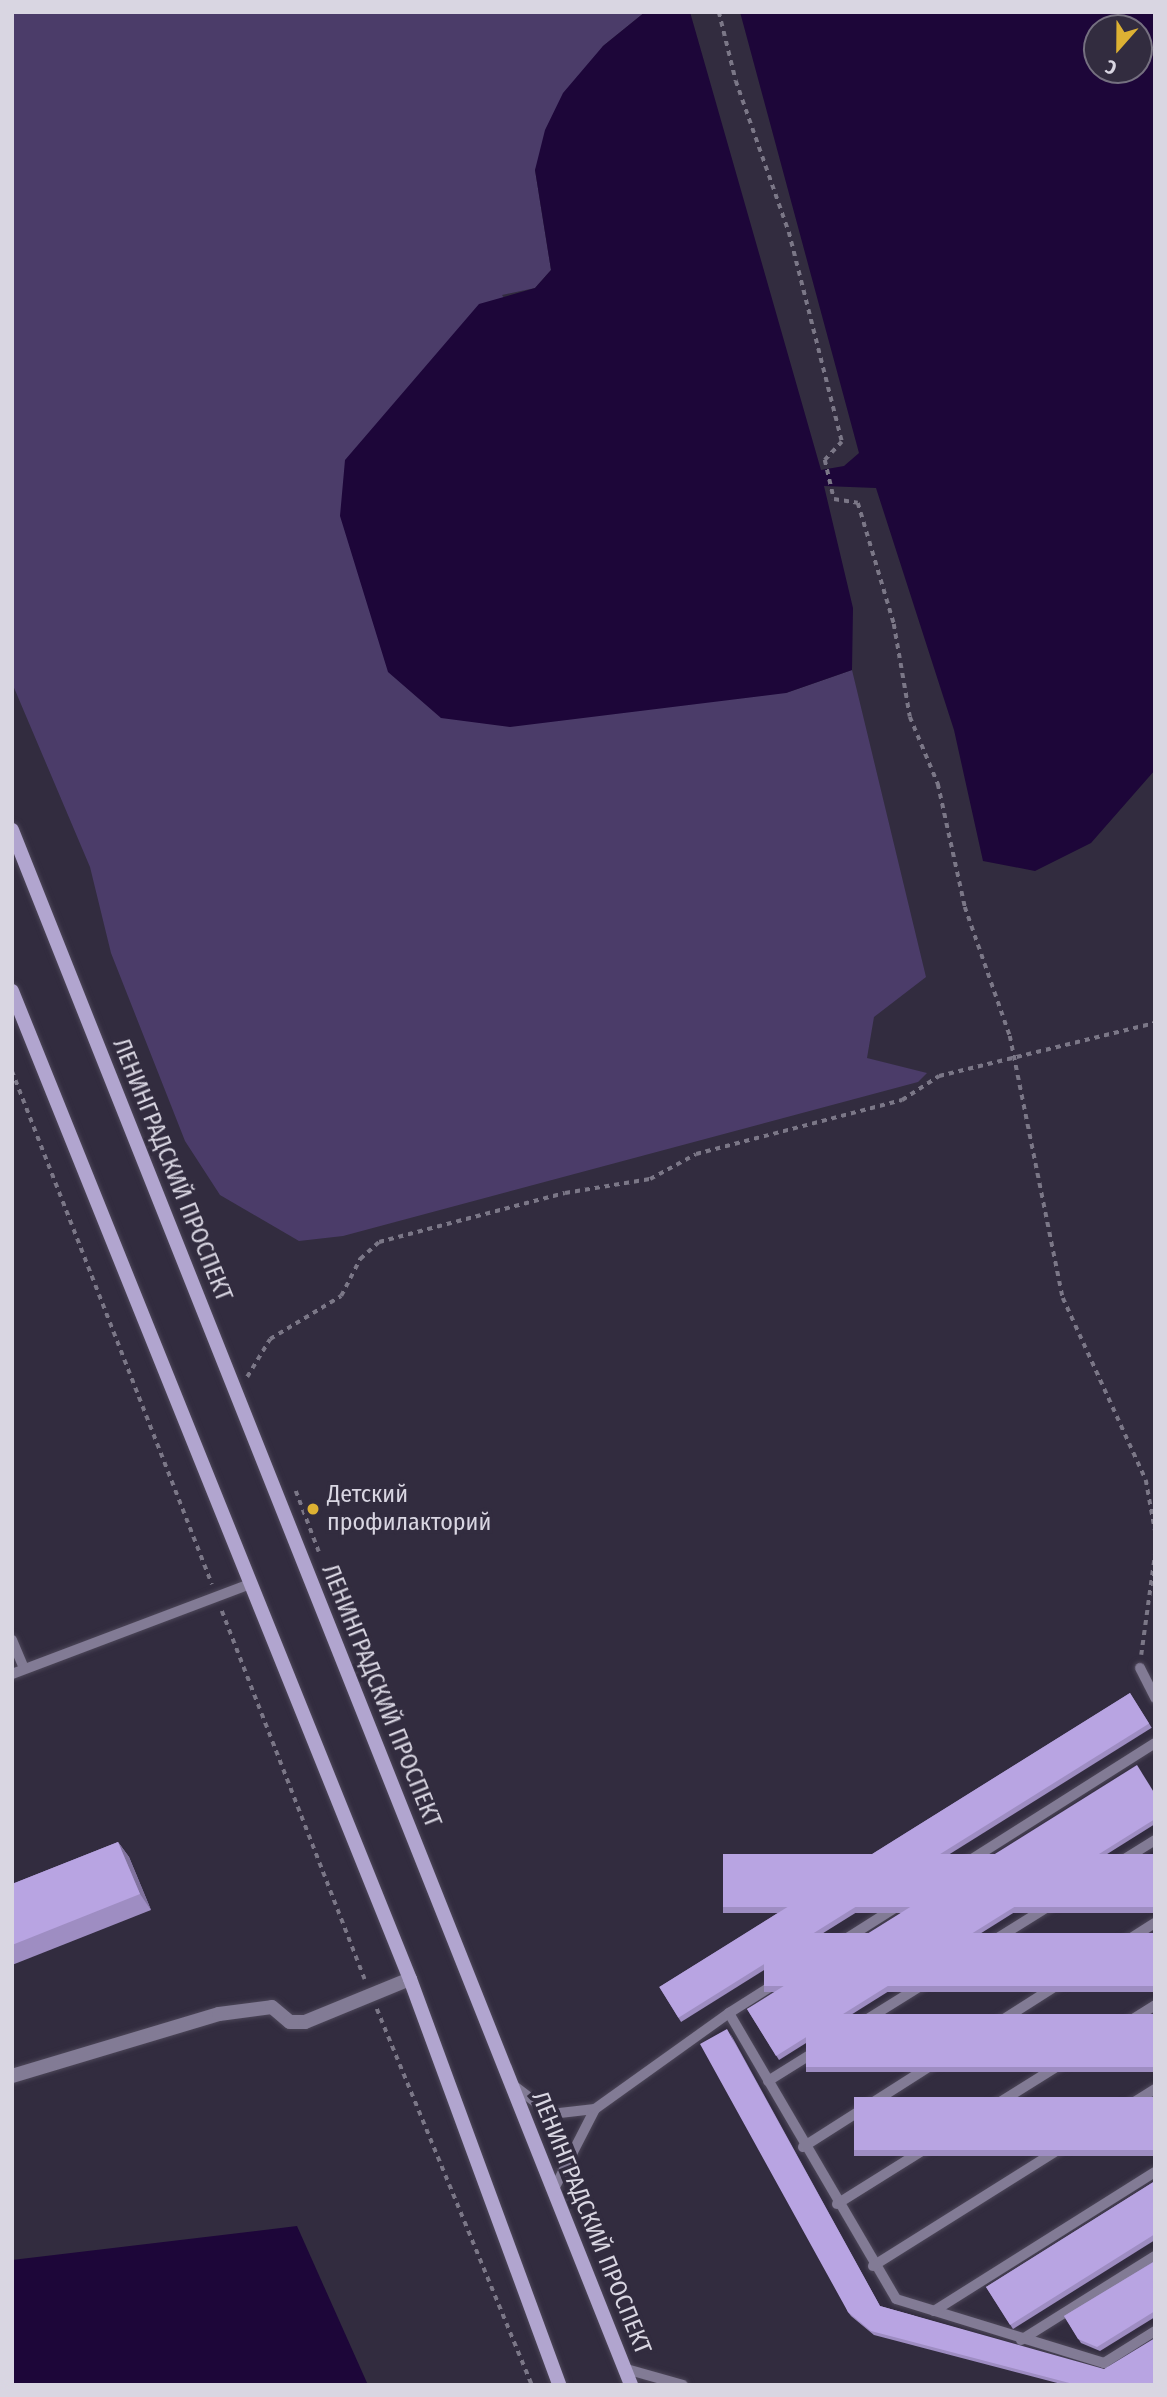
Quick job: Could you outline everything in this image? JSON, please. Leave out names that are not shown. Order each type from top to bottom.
[{"type":"main road","name":"ЛЕНИНГРАДСКИЙ ПРОСПЕКТ","points":[[12,830],[631,2385]]},
{"type":"main road","points":[[12,991],[247,1585],[410,1979],[559,2385]]},
{"type":"street","points":[[12,2076],[219,2014],[272,2007],[290,2022],[305,2022],[370,1993],[410,1979]]},
{"type":"lane","points":[[12,1674],[247,1585]]},
{"type":"lane","points":[[12,1640],[24,1668]]},
{"type":"lane","points":[[1140,1668],[1155,1698]]},
{"type":"lane","points":[[553,2191],[595,2109],[729,2013],[1155,1743]]},
{"type":"lane","points":[[768,2081],[1155,1840]]},
{"type":"lane","points":[[803,2147],[1155,1923]]},
{"type":"lane","points":[[836,2204],[1155,2005]]},
{"type":"lane","points":[[729,2013],[836,2204],[896,2299],[1021,2340],[1104,2363],[1155,2331]]},
{"type":"lane","points":[[510,2083],[551,2114],[595,2109]]},
{"type":"lane","points":[[873,2266],[1155,2089]]},
{"type":"lane","points":[[934,2311],[1155,2172]]},
{"type":"lane","points":[[1021,2340],[1155,2256]]},
{"type":"lane","points":[[626,2369],[683,2385]]},
{"type":"path","points":[[719,12],[736,81],[789,232],[842,442],[825,460],[834,499],[858,503],[894,624],[910,717],[937,785],[965,907],[1014,1060],[1063,1298],[1146,1480],[1155,1530]]},
{"type":"path","points":[[250,1391],[246,1378],[270,1339],[341,1296],[360,1259],[379,1242],[565,1193],[650,1179],[696,1154],[798,1131],[826,1117],[902,1100],[939,1076],[1014,1060],[1155,1023]]},
{"type":"path","points":[[12,1071],[370,1993],[532,2385]]},
{"type":"path","points":[[1140,1668],[1155,1553]]},
{"type":"shaded area","points":[[12,12],[645,12],[603,46],[535,170],[551,270],[535,288],[502,295],[786,693],[852,670],[926,977],[874,1017],[867,1058],[927,1073],[918,1082],[343,1236],[299,1241],[220,1195],[185,1141],[111,953],[90,867],[12,683]]},
{"type":"shaded area","points":[[645,12],[690,12],[821,470],[844,466],[859,453],[740,12],[1155,12],[1155,770],[1091,843],[1035,871],[983,861],[954,730],[876,488],[824,486],[853,608],[852,670],[786,693],[510,727],[441,718],[388,672],[340,516],[345,460],[479,304],[535,288],[551,270],[535,170],[545,130],[563,93],[603,46]]},
{"type":"shaded area","points":[[297,2226],[368,2385],[12,2385],[12,2260]]},
{"type":"building","points":[[1130,1693],[1149,1724],[678,2018],[659,1987]]},
{"type":"building","points":[[1137,1765],[1155,1794],[1155,1819],[776,2056],[747,2009]]},
{"type":"building","points":[[118,1842],[140,1894],[12,1945],[12,1884]]},
{"type":"building","points":[[723,1854],[1155,1854],[1155,1907],[723,1907]]},
{"type":"building","points":[[764,1933],[1155,1933],[1155,1986],[764,1986]]},
{"type":"building","points":[[806,2014],[1155,2014],[1155,2067],[806,2067]]},
{"type":"building","points":[[727,2029],[880,2306],[1104,2369],[1155,2338],[1155,2385],[1077,2385],[871,2331],[848,2312],[700,2044]]},
{"type":"building","points":[[854,2097],[1155,2097],[1155,2150],[854,2150]]},
{"type":"building","points":[[1155,2181],[1155,2234],[1010,2325],[986,2287]]},
{"type":"building","points":[[1155,2261],[1155,2311],[1097,2347],[1078,2339],[1064,2316]]},
{"type":"place","name":"Детский профилакторий","points":[[313,1509]]}]
